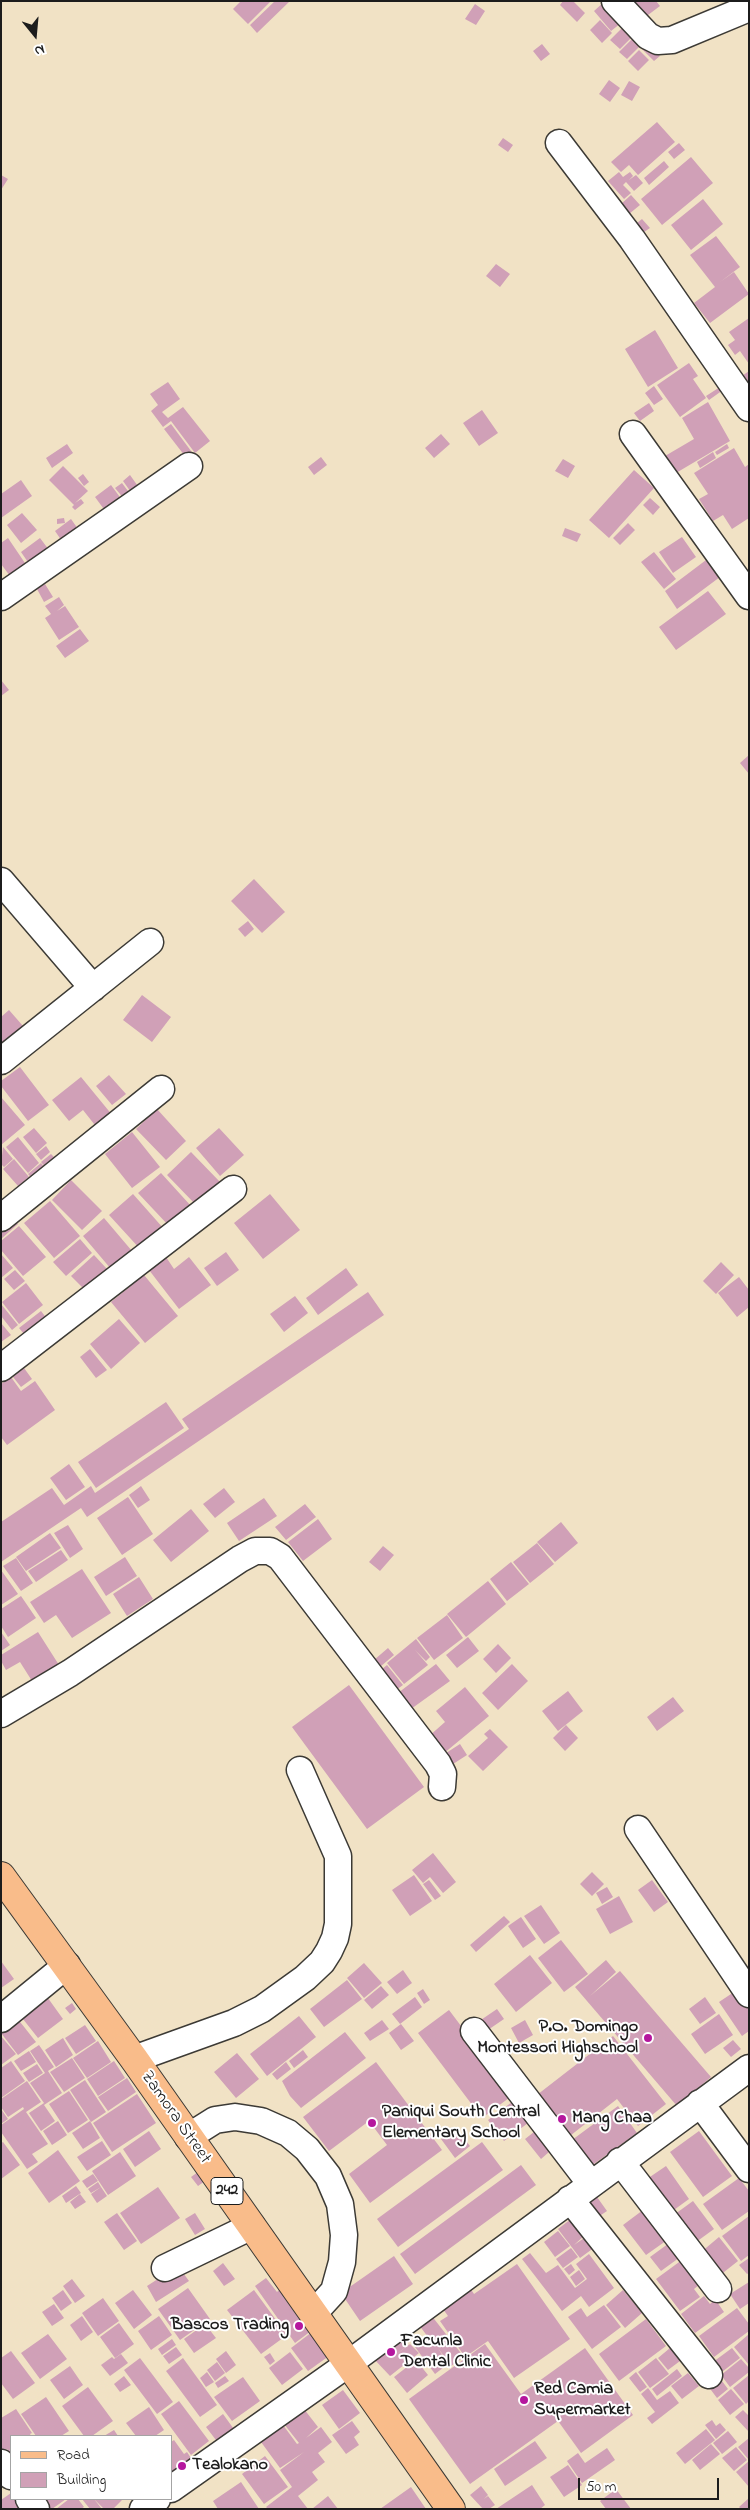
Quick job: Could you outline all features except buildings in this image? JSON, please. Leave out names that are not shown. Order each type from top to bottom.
[{"type":"main road","name":"Zamora Street","points":[[1,1876],[134,2059],[450,2509]]},
{"type":"street","points":[[615,1],[648,36],[658,41],[672,40],[749,8]]},
{"type":"street","points":[[559,143],[632,239],[749,408]]},
{"type":"street","points":[[633,434],[749,596]]},
{"type":"street","points":[[1,596],[189,466]]},
{"type":"street","points":[[1,881],[93,988]]},
{"type":"street","points":[[1,1061],[150,942]]},
{"type":"street","points":[[1,1218],[161,1089]]},
{"type":"street","points":[[1,1368],[233,1189]]},
{"type":"street","points":[[1,1714],[70,1673],[240,1559],[255,1551],[270,1551],[280,1557],[438,1764],[443,1774],[442,1787]]},
{"type":"street","points":[[134,2059],[234,2023],[262,2009],[305,1978],[322,1962],[330,1951],[336,1938],[338,1924],[338,1856],[300,1770]]},
{"type":"street","points":[[638,1829],[749,1994]]},
{"type":"street","points":[[1,2019],[67,1965]]},
{"type":"street","points":[[474,2031],[591,2184]]},
{"type":"street","points":[[172,2487],[348,2364],[570,2198],[749,2068]]},
{"type":"street","points":[[700,2103],[749,2169]]},
{"type":"street","points":[[188,2137],[215,2120],[235,2117],[261,2121],[288,2132],[307,2148],[328,2176],[340,2204],[344,2235],[342,2262],[334,2290],[313,2314]]},
{"type":"street","points":[[620,2162],[718,2289]]},
{"type":"street","points":[[570,2198],[709,2375]]},
{"type":"street","points":[[165,2268],[252,2226]]},
{"type":"street","points":[[1,2463],[10,2475]]},
{"type":"street","points":[[143,2509],[156,2500]]},
{"type":"place","name":"P.O. Domingo Montessori Highschool","points":[[648,2038]]},
{"type":"place","name":"Mang Chaa","points":[[562,2119]]},
{"type":"place","name":"Paniqui South Central Elementary School","points":[[372,2123]]},
{"type":"place","name":"Bascos Trading","points":[[299,2326]]},
{"type":"place","name":"Facunla Dental Clinic","points":[[391,2352]]},
{"type":"place","name":"Red Camia Supermarket","points":[[524,2400]]},
{"type":"place","name":"Tealokano","points":[[182,2466]]}]
